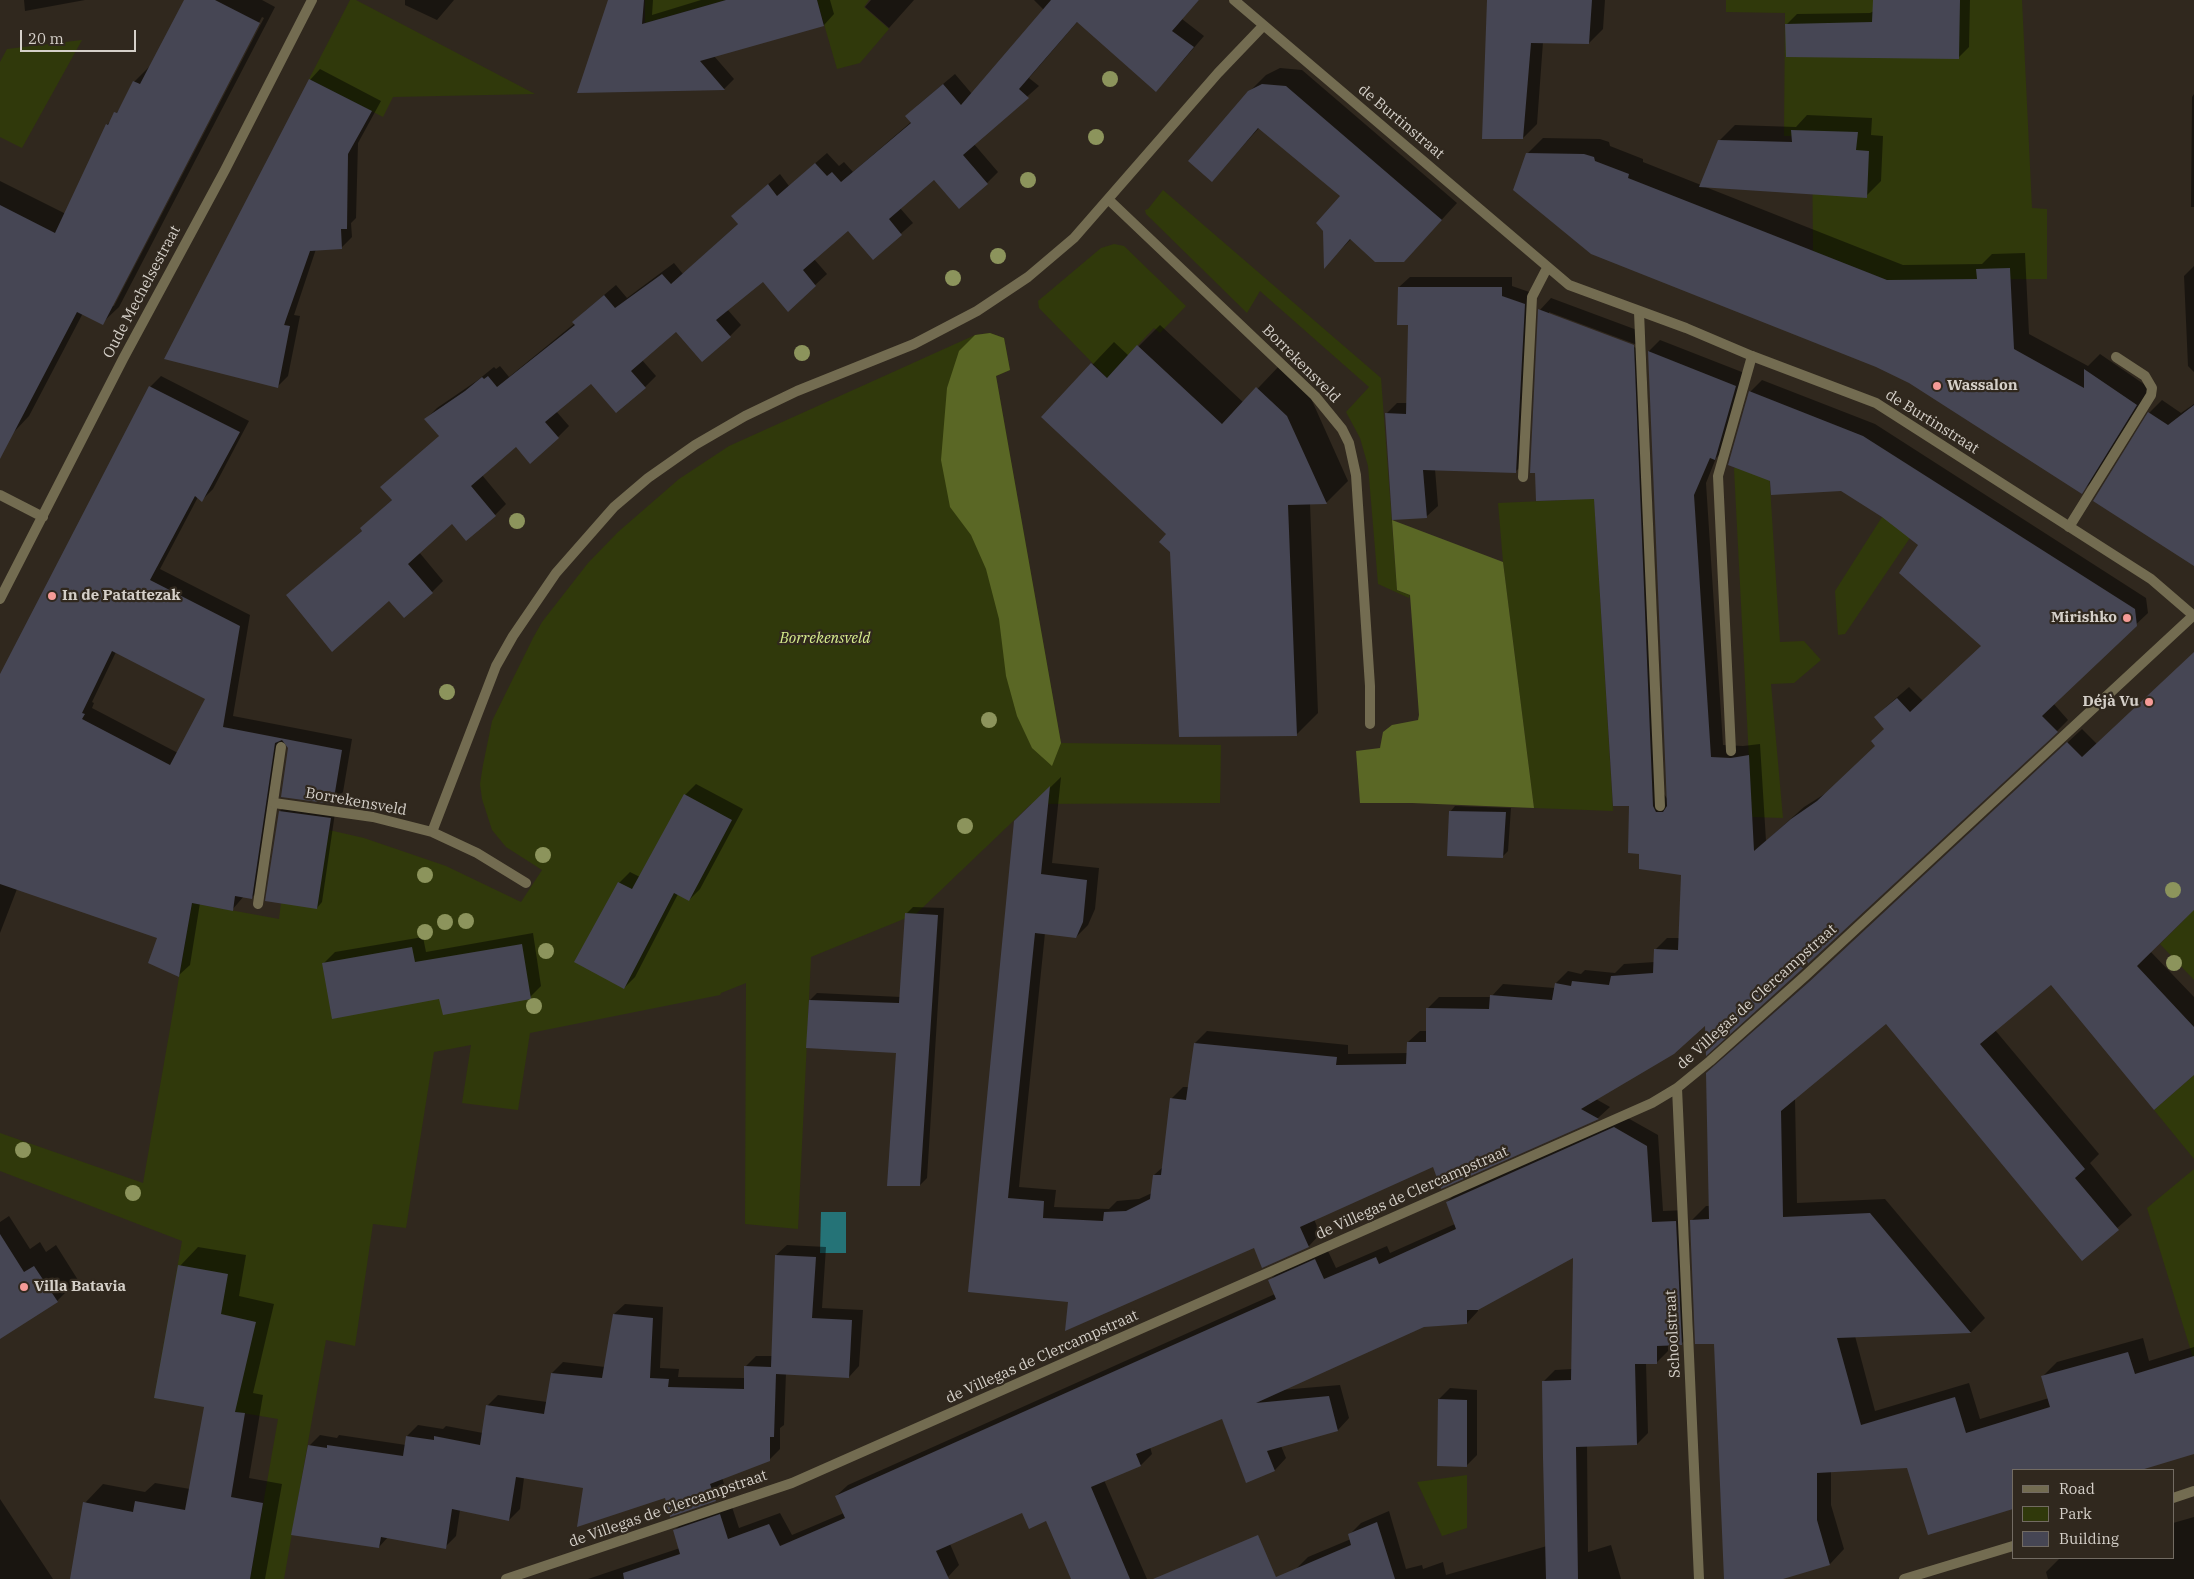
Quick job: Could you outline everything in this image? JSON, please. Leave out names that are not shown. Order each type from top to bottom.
[{"type":"street","name":"Oude Mechelsestraat","points":[[0,599],[123,359],[225,170],[312,0]]},
{"type":"street","name":"de Burtinstraat","points":[[1234,0],[1569,285],[1686,328],[1752,356],[1876,403],[2151,579],[2194,615]]},
{"type":"street","points":[[432,832],[496,666],[513,636],[556,573],[614,507],[648,478],[695,445],[745,416],[797,390],[914,344],[976,311],[1028,277],[1074,238],[1218,73],[1263,26]]},
{"type":"street","name":"Borrekensveld","points":[[1109,200],[1315,396],[1342,429],[1349,443],[1356,484],[1370,686],[1370,724]]},
{"type":"street","points":[[1523,477],[1532,298],[1547,268]]},
{"type":"street","points":[[1640,312],[1660,806]]},
{"type":"street","points":[[1731,751],[1718,476],[1752,356]]},
{"type":"street","points":[[2069,527],[2151,395],[2152,388],[2145,376],[2116,357]]},
{"type":"street","points":[[0,495],[43,517]]},
{"type":"street","name":"de Villegas de Clercampstraat","points":[[506,1579],[792,1483],[1627,1115],[1677,1088],[1805,976],[2194,615]]},
{"type":"street","points":[[258,904],[282,747]]},
{"type":"street","name":"Borrekensveld","points":[[274,803],[373,817],[432,832],[477,853],[526,883]]},
{"type":"street","name":"Schoolstraat","points":[[1677,1088],[1699,1579]]},
{"type":"street","points":[[2174,1498],[2194,1492]]},
{"type":"street","points":[[1904,1579],[2012,1546]]},
{"type":"green space","points":[[350,0],[356,0],[535,94],[393,97],[383,117],[309,79]]},
{"type":"green space","points":[[645,0],[726,0],[645,23]]},
{"type":"green space","points":[[817,0],[869,0],[864,7],[889,29],[860,63],[837,69]]},
{"type":"green space","points":[[1726,0],[2022,0],[2032,208],[2047,209],[2047,279],[1905,280],[1904,287],[1813,251],[1812,136],[1784,136],[1785,13],[1726,12]]},
{"type":"green space","points":[[82,40],[22,148],[0,137],[0,62],[7,49]]},
{"type":"green space","points":[[1163,190],[1381,378],[1397,590],[1410,595],[1409,598],[1378,584],[1368,466],[1360,438],[1346,412],[1369,387],[1260,291],[1247,313],[1146,214],[1145,210],[1148,209]]},
{"type":"green space","points":[[1114,244],[1124,246],[1186,306],[1160,333],[1154,328],[1107,378],[1039,308],[1038,301],[1101,248]]},
{"type":"green space","name":"Borrekensveld","points":[[990,333],[1004,338],[1010,370],[996,376],[1061,743],[1221,745],[1220,803],[1031,804],[916,914],[811,957],[798,1229],[745,1224],[746,983],[720,995],[530,1033],[518,1110],[462,1103],[471,1045],[434,1052],[406,1228],[373,1224],[355,1346],[326,1340],[284,1579],[250,1579],[278,1419],[154,1398],[182,1241],[0,1171],[0,1133],[143,1183],[192,903],[279,919],[281,903],[328,837],[329,830],[364,838],[446,866],[521,902],[542,870],[506,847],[492,830],[482,799],[480,784],[483,765],[492,721],[533,638],[542,622],[588,563],[618,532],[679,479],[729,446],[975,335]]},
{"type":"green space","points":[[990,333],[1004,338],[1010,370],[996,376],[1061,743],[1052,766],[1032,748],[1017,716],[1006,676],[999,619],[986,569],[971,535],[950,507],[941,460],[947,388],[959,351],[975,335]]},
{"type":"green space","points":[[1766,399],[1789,407],[1768,455],[1780,642],[1804,641],[1821,660],[1794,683],[1771,684],[1783,818],[1752,817],[1734,469]]},
{"type":"green space","points":[[1590,431],[1613,811],[1534,808],[1503,562],[1498,503],[1565,500],[1567,434]]},
{"type":"green space","points":[[1882,517],[1922,520],[1845,634],[1838,635],[1835,591]]},
{"type":"green space","points":[[1392,520],[1503,562],[1534,808],[1360,803],[1356,751],[1380,748],[1383,732],[1392,725],[1418,720],[1419,715],[1410,595],[1397,590]]},
{"type":"green space","points":[[2194,831],[2194,980],[2160,944],[2185,919]]},
{"type":"green space","points":[[2194,1075],[2194,1159],[2154,1110]]},
{"type":"green space","points":[[2194,1169],[2194,1361],[2147,1208]]},
{"type":"green space","points":[[1467,1475],[1467,1528],[1442,1536],[1417,1482]]},
{"type":"water","points":[[821,1212],[846,1212],[846,1253],[820,1253]]},
{"type":"building","points":[[184,0],[215,0],[260,23],[103,325],[77,312],[0,459],[0,205],[55,233],[106,124],[108,125],[114,112],[117,113],[133,81],[140,84]]},
{"type":"building","points":[[608,0],[644,0],[642,24],[726,0],[817,0],[824,26],[700,61],[725,90],[577,93]]},
{"type":"building","points":[[1051,0],[1199,0],[1172,31],[1194,47],[1156,92],[1077,22],[1019,89],[1029,98],[963,155],[988,184],[959,209],[934,180],[889,219],[902,235],[873,260],[848,231],[803,270],[816,286],[788,312],[763,282],[716,320],[731,337],[702,362],[676,332],[631,371],[646,388],[616,413],[591,384],[545,422],[559,438],[530,464],[516,447],[471,486],[496,516],[466,541],[452,524],[408,564],[433,593],[404,618],[389,601],[332,652],[286,595],[362,531],[360,528],[392,500],[380,487],[439,436],[424,419],[482,377],[484,379],[488,376],[497,387],[575,325],[572,322],[604,295],[615,308],[662,274],[671,284],[738,224],[731,216],[768,184],[777,196],[815,163],[827,176],[832,172],[841,182],[911,123],[905,116],[943,84],[961,105]]},
{"type":"building","points":[[1487,0],[1592,0],[1589,44],[1531,43],[1523,139],[1482,139]]},
{"type":"building","points":[[1873,0],[1960,0],[1959,59],[1786,57],[1785,24],[1872,22]]},
{"type":"building","points":[[309,79],[372,111],[348,154],[347,229],[341,229],[342,249],[310,251],[284,325],[290,326],[278,388],[164,359]]},
{"type":"building","points":[[1262,84],[1286,86],[1442,220],[1404,262],[1375,262],[1350,239],[1324,269],[1323,231],[1316,223],[1340,196],[1258,128],[1212,182],[1188,161],[1248,91]]},
{"type":"building","points":[[1791,130],[1858,132],[1856,150],[1869,151],[1867,198],[1699,187],[1718,140],[1792,142]]},
{"type":"building","points":[[1526,153],[1584,154],[1594,157],[1595,161],[1629,174],[1628,178],[1887,280],[1977,279],[1976,269],[2010,268],[2014,349],[2084,388],[2084,369],[2137,405],[2082,494],[1909,383],[1876,367],[1591,254],[1513,190]]},
{"type":"building","points":[[1398,287],[1502,287],[1502,296],[1525,304],[1516,473],[1423,470],[1427,518],[1392,520],[1385,413],[1406,414],[1408,325],[1397,325]]},
{"type":"building","points":[[1538,309],[1634,345],[1653,806],[1656,812],[1663,812],[1667,806],[1648,351],[1736,386],[1715,460],[1710,458],[1694,495],[1711,757],[1731,758],[1749,755],[1754,851],[1791,819],[1817,801],[1875,746],[1871,741],[1884,729],[1874,717],[1897,698],[1910,712],[1981,646],[1899,573],[1918,545],[1882,517],[1841,491],[1771,495],[1770,481],[1728,465],[1749,391],[1863,436],[2135,609],[2137,626],[2042,716],[2058,732],[1800,971],[1706,1056],[1705,1026],[1674,1054],[1581,1109],[1599,1119],[1441,1189],[1433,1167],[1300,1227],[1309,1247],[1262,1268],[1254,1248],[1065,1331],[1068,1302],[968,1292],[1014,821],[1050,786],[1041,874],[1087,880],[1083,922],[1076,938],[1035,933],[1008,1198],[1044,1201],[1043,1218],[1103,1221],[1104,1212],[1126,1211],[1150,1199],[1153,1175],[1161,1175],[1170,1098],[1186,1100],[1194,1043],[1337,1057],[1336,1065],[1406,1064],[1407,1042],[1426,1042],[1426,1008],[1489,1009],[1490,995],[1552,1000],[1555,983],[1571,986],[1572,981],[1609,985],[1611,976],[1653,973],[1654,949],[1678,950],[1681,875],[1639,869],[1639,854],[1628,853],[1629,806],[1613,806],[1594,499],[1536,501],[1535,473],[1530,473]]},
{"type":"building","points":[[1137,345],[1222,424],[1256,387],[1287,416],[1327,504],[1288,505],[1297,736],[1179,737],[1170,552],[1159,542],[1166,534],[1041,417],[1091,363],[1107,378]]},
{"type":"building","points":[[149,386],[240,432],[202,502],[195,496],[150,580],[240,626],[223,727],[342,750],[333,804],[281,797],[288,748],[282,740],[275,743],[252,899],[235,896],[233,911],[192,903],[179,977],[148,963],[157,938],[0,884],[0,674]],"holes":[[[112,651],[205,699],[170,765],[82,719],[85,714],[82,713]]]},
{"type":"building","points":[[2194,405],[2194,566],[2093,501],[2148,412],[2168,425]]},
{"type":"building","points":[[2194,652],[2194,910],[2137,966],[2194,1027],[2194,1075],[2154,1110],[2051,985],[1980,1044],[2085,1169],[2075,1178],[2119,1230],[2082,1261],[1886,1024],[1781,1111],[1783,1217],[1870,1213],[1971,1333],[1837,1338],[1861,1425],[1955,1397],[1966,1433],[2050,1407],[2041,1376],[2128,1352],[2135,1374],[2194,1356],[2194,1454],[2144,1469],[2012,1469],[2012,1509],[1928,1535],[1907,1468],[1817,1473],[1817,1520],[1830,1565],[1783,1579],[1724,1579],[1714,1344],[1695,1344],[1690,1220],[1709,1219],[1706,1073],[1810,981],[2067,742],[2082,757]]},
{"type":"building","points":[[684,794],[732,820],[689,901],[674,893],[624,989],[574,962],[618,882],[632,889]]},
{"type":"building","points":[[279,811],[331,818],[317,909],[265,901]]},
{"type":"building","points":[[1449,811],[1506,812],[1503,858],[1447,856]]},
{"type":"building","points":[[905,913],[938,915],[920,1186],[887,1186],[896,1053],[806,1048],[809,1000],[899,1003]]},
{"type":"building","points":[[522,944],[531,999],[443,1015],[439,999],[332,1019],[322,963],[412,947],[415,962]]},
{"type":"building","points":[[1614,1127],[1647,1146],[1652,1222],[1676,1221],[1682,1345],[1657,1346],[1657,1364],[1635,1364],[1637,1445],[1576,1447],[1578,1579],[1546,1579],[1543,1458],[1542,1381],[1571,1380],[1573,1258],[1478,1310],[1467,1310],[1467,1324],[1424,1327],[1256,1403],[1329,1396],[1338,1431],[1267,1451],[1275,1471],[1246,1483],[1222,1419],[1136,1454],[1141,1466],[1091,1487],[1130,1579],[1071,1579],[1046,1521],[1029,1529],[1022,1513],[936,1551],[949,1579],[624,1579],[623,1573],[680,1554],[673,1530],[720,1514],[728,1539],[769,1524],[780,1546],[845,1518],[835,1496],[1276,1299],[1268,1280],[1315,1259],[1324,1279],[1376,1257],[1379,1264],[1456,1229],[1446,1202]]},
{"type":"building","name":"Villa Batavia","points":[[0,1234],[24,1272],[34,1266],[58,1302],[0,1339]]},
{"type":"building","points":[[775,1255],[816,1257],[812,1318],[852,1320],[849,1378],[776,1374],[774,1437],[770,1437],[770,1461],[710,1484],[716,1501],[670,1517],[665,1498],[577,1527],[583,1488],[516,1477],[509,1521],[452,1509],[446,1549],[381,1537],[379,1548],[291,1535],[308,1445],[327,1448],[327,1445],[403,1456],[406,1436],[434,1440],[434,1436],[480,1445],[486,1405],[544,1414],[551,1373],[602,1378],[613,1314],[653,1318],[650,1378],[669,1379],[668,1387],[744,1389],[744,1366],[771,1367]]},
{"type":"building","points":[[178,1265],[228,1274],[221,1314],[256,1322],[235,1412],[245,1413],[231,1497],[263,1503],[250,1579],[70,1579],[83,1502],[133,1512],[135,1501],[185,1510],[204,1407],[154,1398]]},
{"type":"building","points":[[1438,1399],[1467,1400],[1467,1467],[1437,1466]]},
{"type":"building","points":[[1377,1522],[1395,1579],[1153,1579],[1258,1535],[1276,1577],[1351,1545],[1348,1534]]},
{"type":"place","name":"Wassalon","points":[[1937,386]]},
{"type":"place","name":"In de Patattezak","points":[[52,596]]},
{"type":"place","name":"Mirishko","points":[[2127,618]]},
{"type":"place","name":"Déjà Vu","points":[[2149,702]]},
{"type":"place","name":"Villa Batavia","points":[[24,1287]]}]
